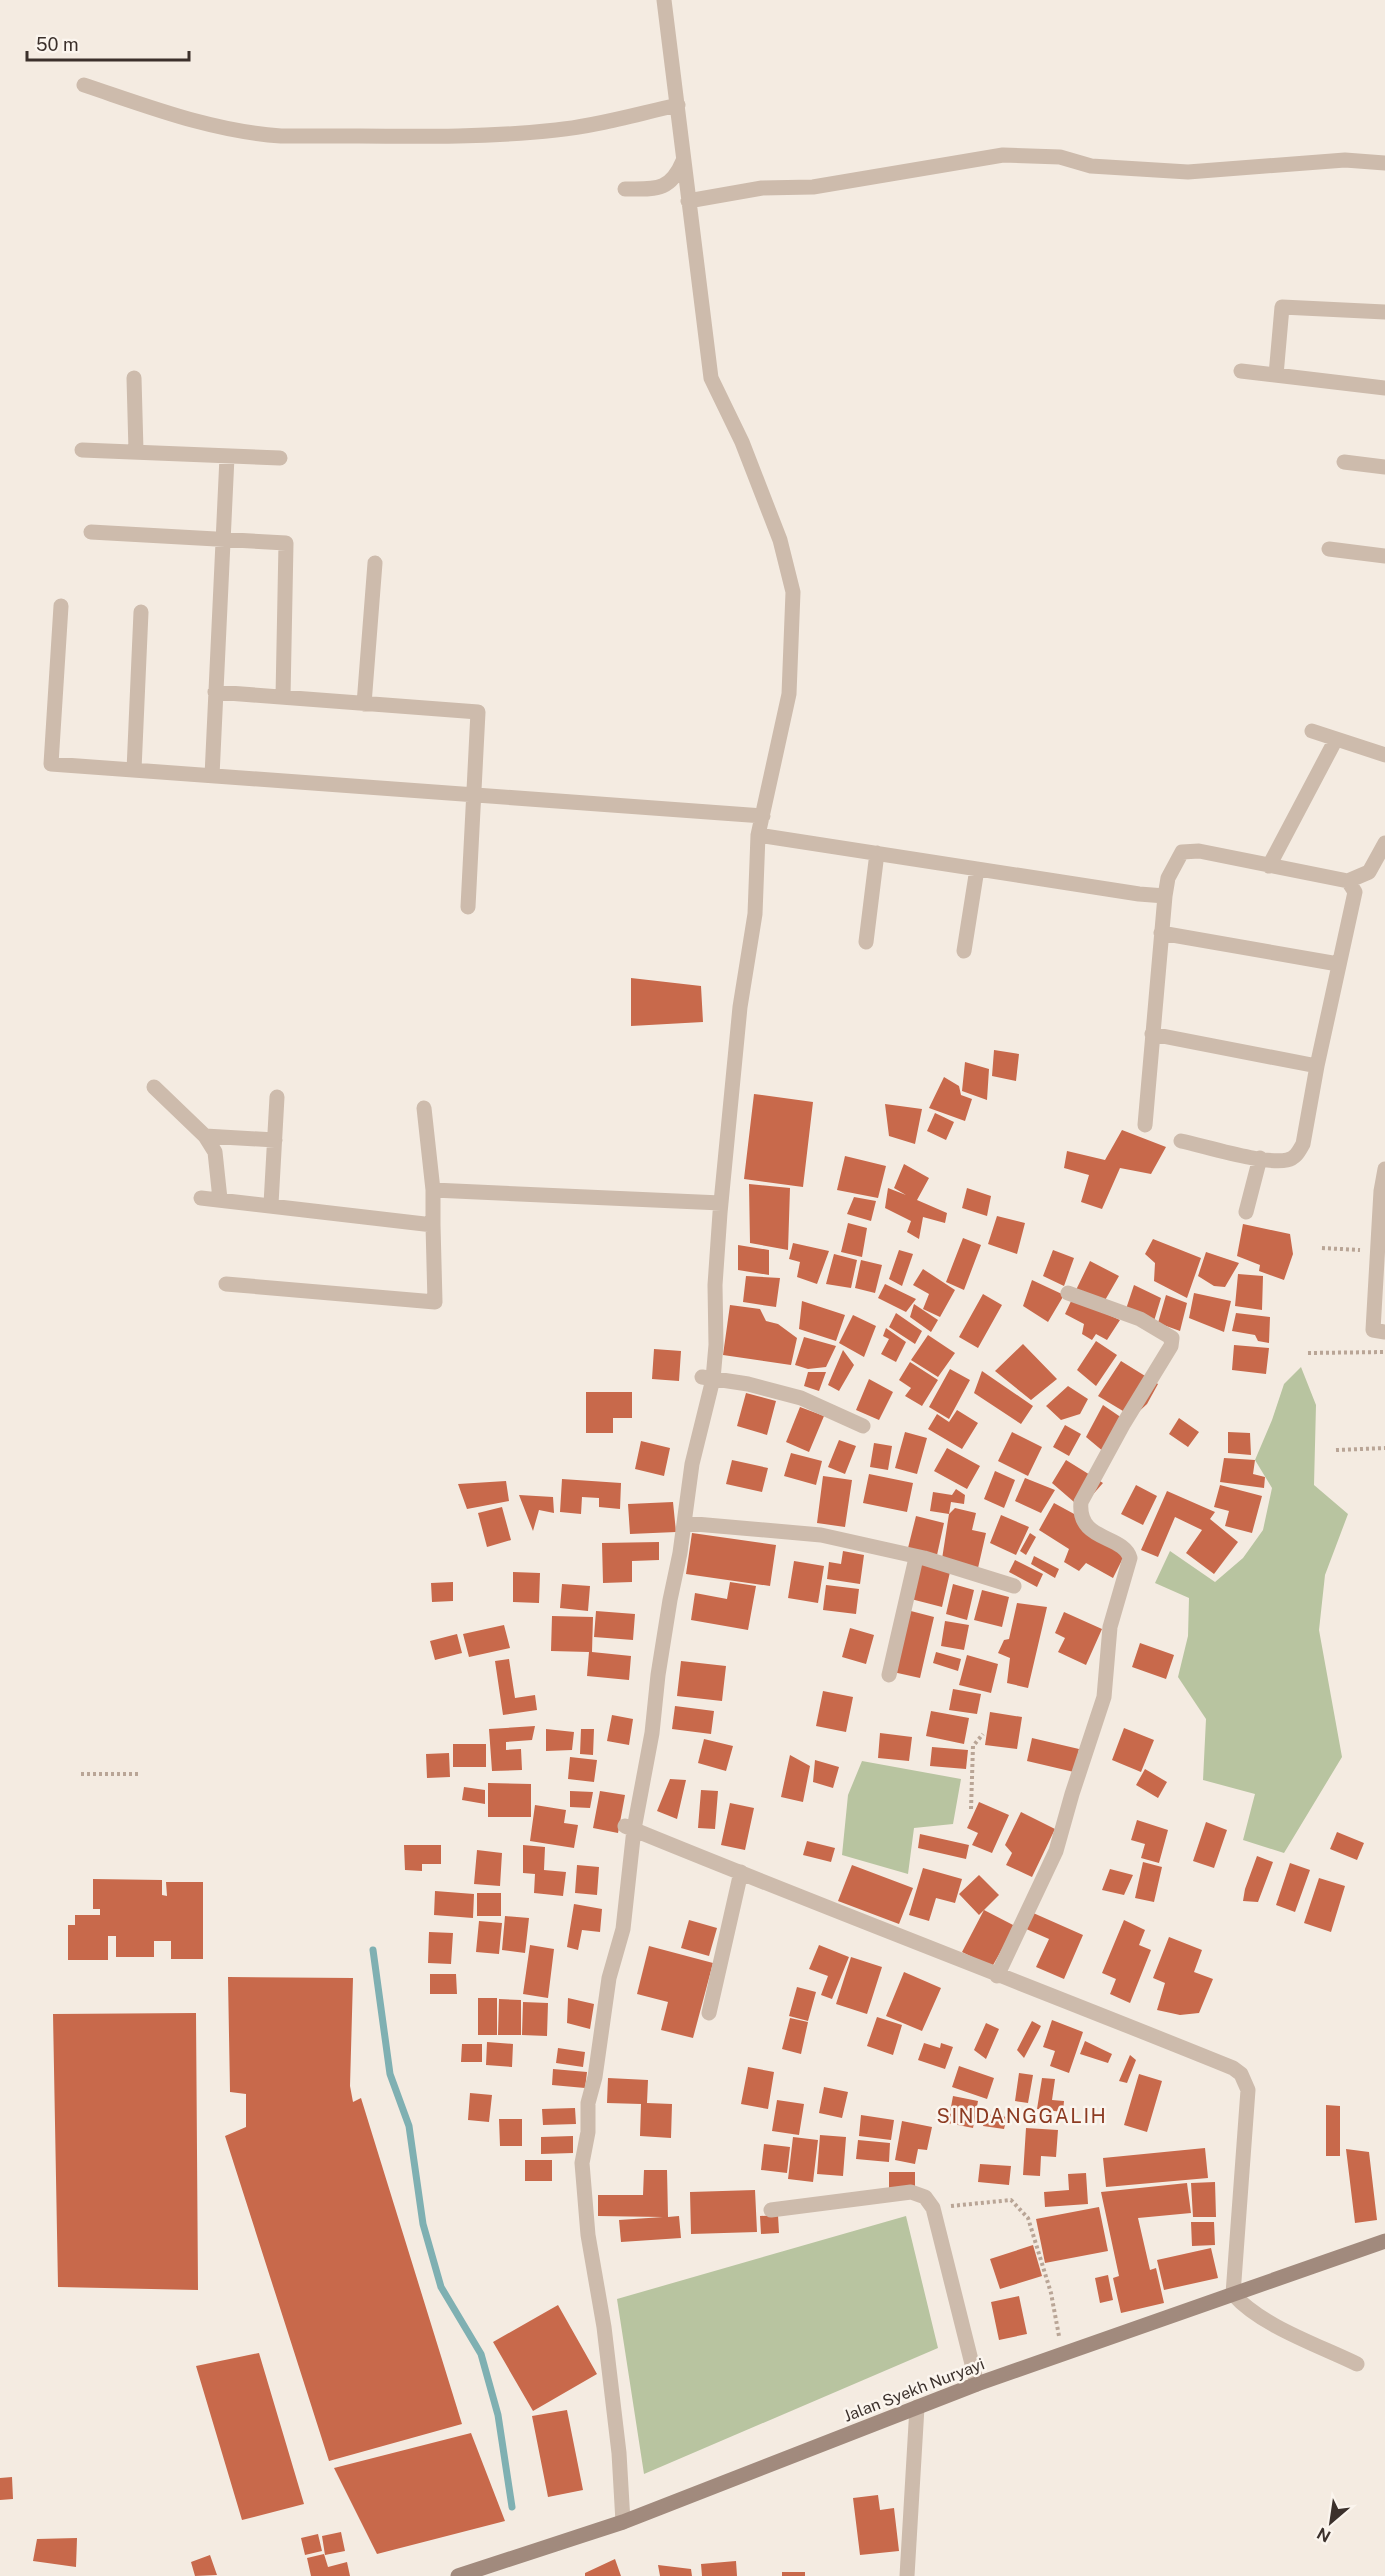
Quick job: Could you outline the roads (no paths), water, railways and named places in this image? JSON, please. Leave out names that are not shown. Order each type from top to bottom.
[{"type":"main road","name":"Jalan Syekh Nuryayi","points":[[458,2576],[623,2522],[977,2384],[1385,2241]]},
{"type":"street","points":[[623,2522],[619,2453],[604,2327],[588,2235],[582,2163],[588,2132],[588,2103],[595,2077],[609,1978],[623,1929],[630,1827],[652,1733],[658,1675],[692,1464],[707,1378],[716,1345],[715,1285],[740,1007],[755,914],[758,835],[789,694],[793,592],[780,540],[742,442],[711,378],[664,0]]},
{"type":"street","points":[[84,85],[199,124],[246,133],[281,135],[498,134],[557,130],[600,123],[678,105]]},
{"type":"street","points":[[688,201],[762,188],[813,187],[1003,154],[1060,157],[1080,165],[1188,172],[1345,160],[1385,163]]},
{"type":"street","points":[[625,189],[663,187],[672,180],[683,160]]},
{"type":"street","points":[[1276,375],[1282,307],[1385,312]]},
{"type":"street","points":[[1241,371],[1385,388]]},
{"type":"street","points":[[134,378],[136,451]]},
{"type":"street","points":[[82,450],[280,458]]},
{"type":"street","points":[[212,776],[227,457]]},
{"type":"street","points":[[1344,462],[1385,467]]},
{"type":"street","points":[[91,532],[286,543],[283,698]]},
{"type":"street","points":[[1329,549],[1385,556]]},
{"type":"street","points":[[364,704],[375,563]]},
{"type":"street","points":[[61,606],[51,764],[763,816]]},
{"type":"street","points":[[134,770],[141,612]]},
{"type":"street","points":[[215,692],[478,712],[468,907]]},
{"type":"street","points":[[1312,731],[1385,755]]},
{"type":"street","points":[[1269,866],[1336,739]]},
{"type":"street","points":[[758,835],[1139,894],[1165,896]]},
{"type":"street","points":[[1145,1125],[1165,896],[1168,878],[1182,852],[1199,851],[1348,881],[1369,872],[1385,843]]},
{"type":"street","points":[[866,942],[877,854]]},
{"type":"street","points":[[964,951],[977,869]]},
{"type":"street","points":[[1181,1141],[1260,1158],[1286,1160],[1298,1153],[1303,1144],[1338,964],[1355,892],[1348,881]]},
{"type":"street","points":[[1161,933],[1338,964]]},
{"type":"street","points":[[1152,1034],[1317,1066]]},
{"type":"street","points":[[154,1086],[206,1136],[215,1152],[220,1199]]},
{"type":"street","points":[[271,1204],[277,1097]]},
{"type":"street","points":[[226,1284],[435,1302],[433,1190],[424,1108]]},
{"type":"street","points":[[206,1136],[275,1140]]},
{"type":"street","points":[[1245,1212],[1260,1158]]},
{"type":"street","points":[[1385,1169],[1373,1330],[1385,1332]]},
{"type":"street","points":[[433,1190],[721,1203]]},
{"type":"street","points":[[201,1198],[271,1204],[433,1225]]},
{"type":"street","points":[[997,1976],[1056,1851],[1104,1697],[1110,1627],[1130,1558],[1124,1550],[1085,1524],[1081,1516],[1081,1502],[1124,1424],[1152,1381],[1171,1346],[1172,1338],[1140,1319],[1068,1293]]},
{"type":"street","points":[[707,1378],[748,1384],[801,1398],[863,1426]]},
{"type":"street","points":[[684,1523],[821,1535],[916,1558],[1014,1586]]},
{"type":"street","points":[[889,1675],[916,1558]]},
{"type":"street","points":[[630,1827],[997,1976],[1233,2068],[1241,2074],[1248,2090],[1233,2294],[1242,2304],[1266,2320],[1357,2364]]},
{"type":"street","points":[[709,2013],[741,1872]]},
{"type":"street","points":[[771,2210],[911,2192],[925,2197],[933,2208],[977,2384]]},
{"type":"street","points":[[907,2576],[917,2407]]},
{"type":"waterway","points":[[373,1950],[390,2074],[409,2126],[423,2224],[441,2287],[481,2354],[498,2415],[512,2507]]},
{"type":"district","name":"SINDANGGALIH","points":[[1022,2116]]}]
